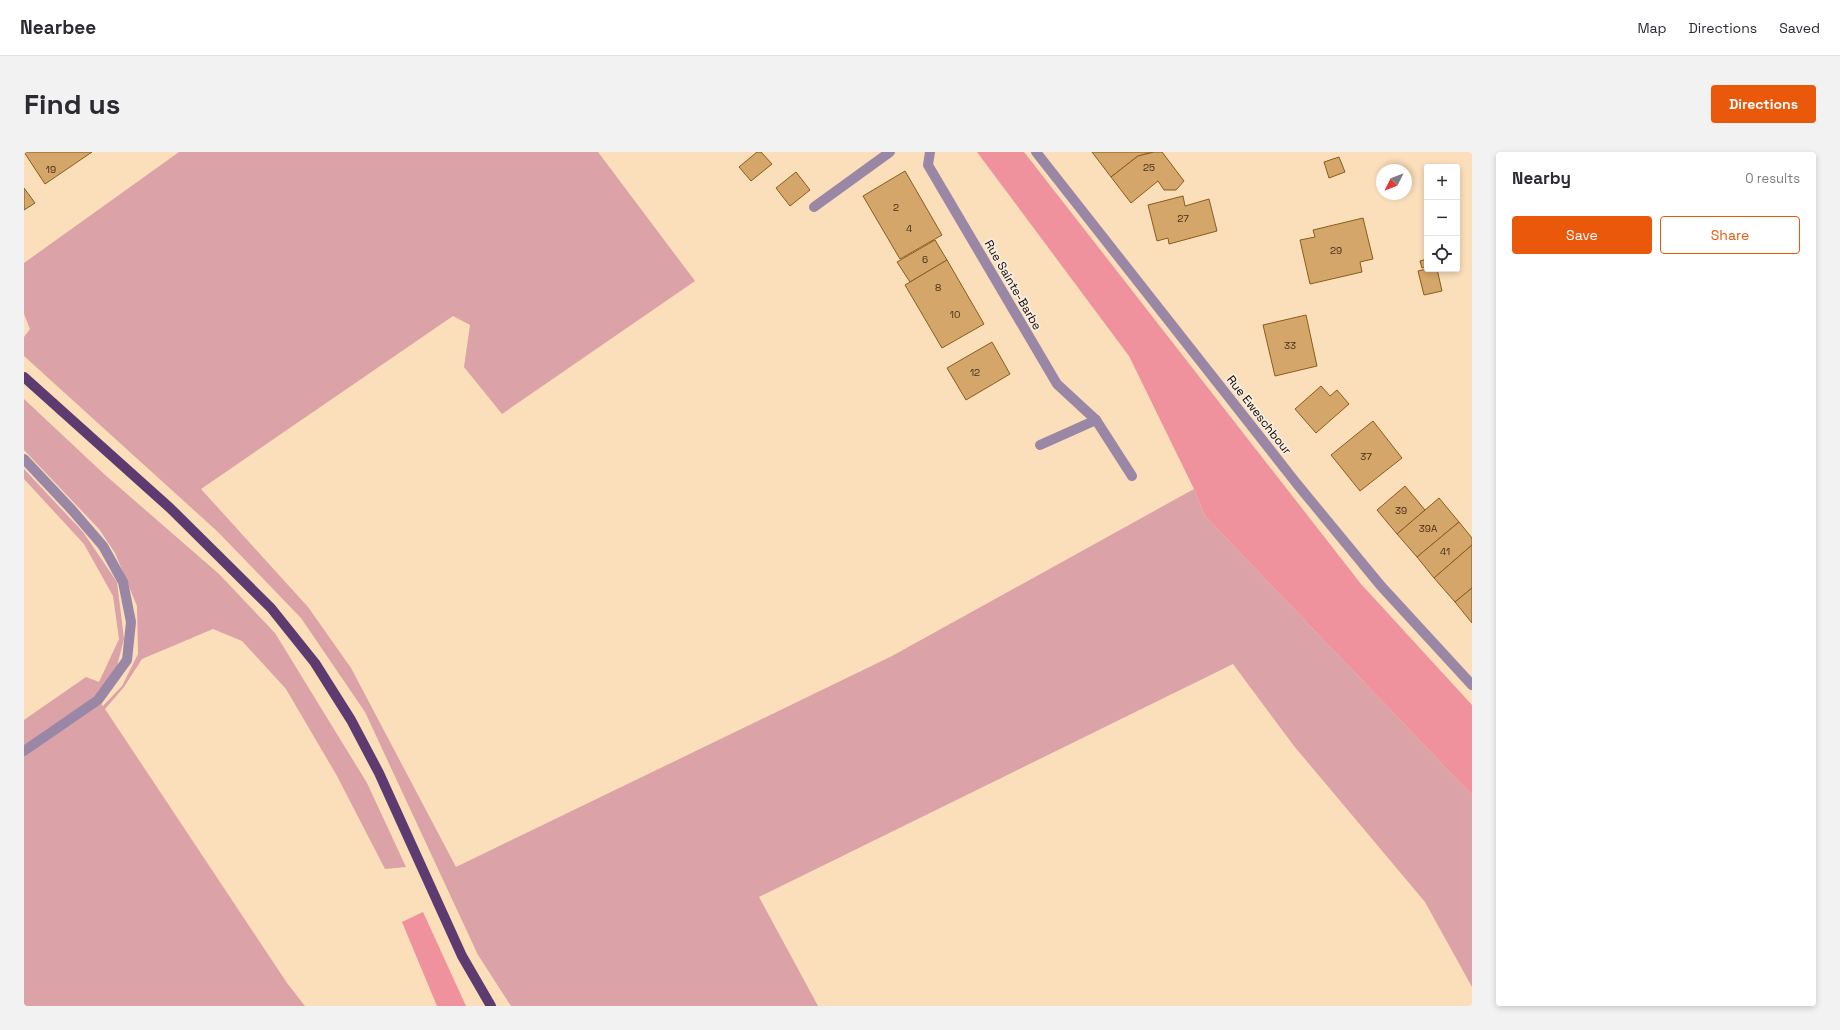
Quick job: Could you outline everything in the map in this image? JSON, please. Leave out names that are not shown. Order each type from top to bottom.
[{"type":"main road","points":[[24,377],[170,508],[271,608],[315,663],[351,720],[380,773],[462,956],[491,1006]]},
{"type":"street","points":[[814,207],[890,152]]},
{"type":"street","name":"Rue Sainte-Barbe","points":[[930,152],[928,165],[1057,384],[1096,420],[1132,476]]},
{"type":"street","name":"Rue Eweschbour","points":[[1036,152],[1297,484],[1381,586],[1472,685]]},
{"type":"street","points":[[1040,445],[1096,420]]},
{"type":"street","points":[[24,459],[72,510],[103,546],[122,582],[131,622],[127,660],[98,700],[24,751]]},
{"type":"shaded area","points":[[179,152],[598,152],[695,281],[502,414],[464,367],[470,325],[453,316],[201,489],[308,607],[351,668],[456,867],[892,656],[1194,489],[1205,516],[1472,795],[1472,987],[1425,902],[1294,746],[1233,664],[759,897],[818,1006],[511,1006],[478,955],[365,712],[301,618],[218,532],[24,356],[24,337],[30,329],[24,314],[24,263]]},
{"type":"shaded area","points":[[977,152],[1024,152],[1361,584],[1472,705],[1472,795],[1205,516],[1194,489],[1129,356]]},
{"type":"shaded area","points":[[24,399],[104,474],[219,574],[275,633],[367,783],[406,867],[385,869],[337,776],[286,689],[242,641],[213,629],[142,659],[124,687],[105,709],[287,983],[305,1006],[24,1006],[24,720],[86,677],[99,682],[119,639],[113,596],[84,544],[24,479],[24,469],[83,532],[117,582],[124,639],[117,666],[98,700],[103,706],[122,686],[138,654],[137,606],[115,553],[99,529],[24,450]]},
{"type":"shaded area","points":[[423,912],[466,1006],[437,1006],[402,922]]},
{"type":"building","points":[[24,152],[92,152],[45,184]]},
{"type":"building","points":[[757,152],[761,152],[772,164],[751,181],[739,167]]},
{"type":"building","points":[[1092,152],[1154,152],[1138,156],[1111,177]]},
{"type":"building","points":[[1154,152],[1162,152],[1184,181],[1176,190],[1164,190],[1158,181],[1131,203],[1111,177],[1138,156]]},
{"type":"building","points":[[1339,157],[1345,172],[1329,178],[1324,162]]},
{"type":"building","points":[[905,171],[942,235],[900,259],[863,196]]},
{"type":"building","points":[[796,172],[810,190],[790,206],[776,188]]},
{"type":"building","points":[[24,188],[35,203],[24,210]]},
{"type":"building","points":[[1183,196],[1185,206],[1209,199],[1217,231],[1169,244],[1168,238],[1157,241],[1148,205]]},
{"type":"building","points":[[1363,218],[1373,259],[1360,262],[1362,272],[1310,284],[1300,240],[1315,237],[1313,230]]},
{"type":"building","points":[[935,240],[947,260],[910,282],[897,262]]},
{"type":"building","points":[[947,260],[984,324],[942,348],[905,285]]},
{"type":"building","points":[[1424,260],[1424,267],[1422,268],[1420,261]]},
{"type":"building","points":[[1424,270],[1424,272],[1438,272],[1442,291],[1424,295],[1418,271]]},
{"type":"building","points":[[1306,315],[1317,366],[1275,376],[1263,325]]},
{"type":"building","points":[[992,342],[1010,374],[966,400],[947,368]]},
{"type":"building","points":[[1321,386],[1330,396],[1337,390],[1349,404],[1316,433],[1295,409]]},
{"type":"building","points":[[1373,421],[1402,458],[1360,491],[1331,455]]},
{"type":"building","points":[[1405,486],[1425,510],[1397,534],[1377,510]]},
{"type":"building","points":[[1439,498],[1459,522],[1417,557],[1397,534]]},
{"type":"building","points":[[1459,522],[1472,538],[1472,545],[1434,578],[1417,557]]},
{"type":"building","points":[[1472,545],[1472,588],[1455,602],[1434,578]]},
{"type":"building","points":[[1472,588],[1472,623],[1455,602]]}]
